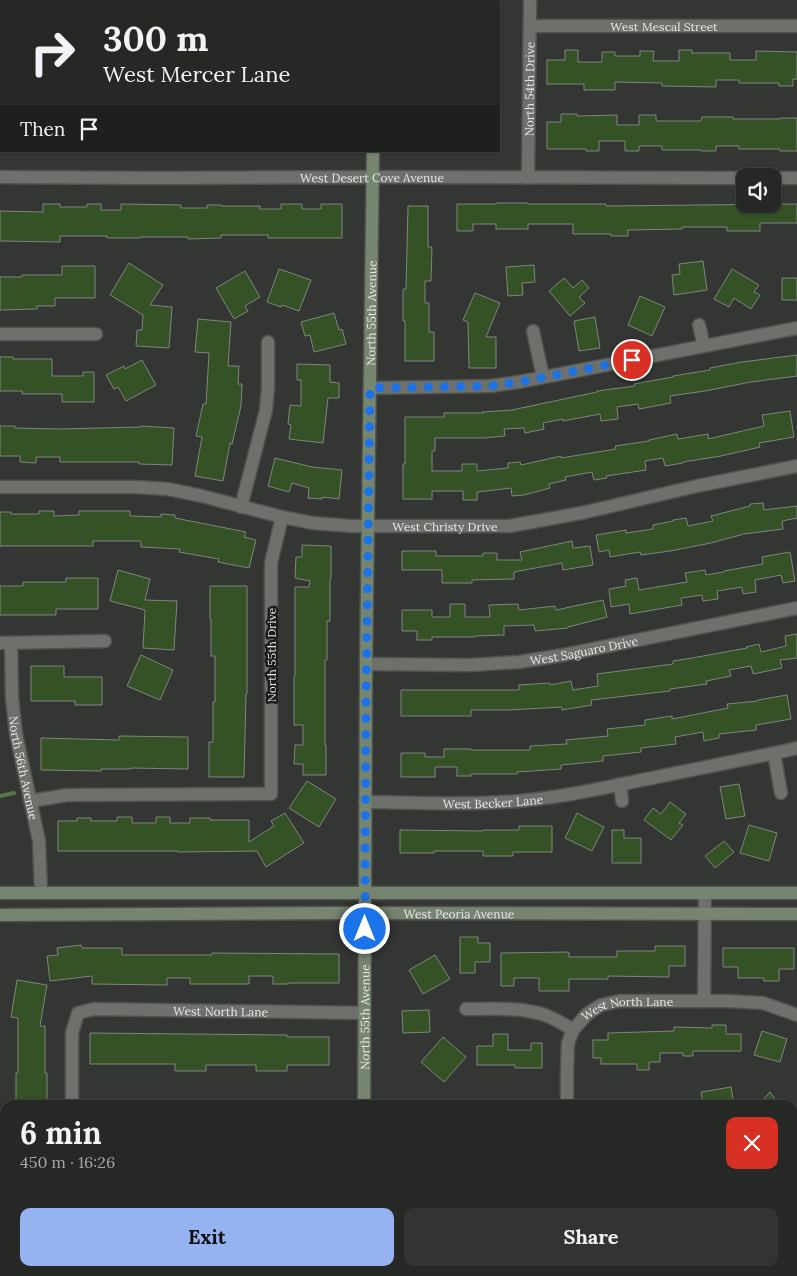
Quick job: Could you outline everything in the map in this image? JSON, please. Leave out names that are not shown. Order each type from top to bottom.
[{"type":"main road","name":"North 55th Avenue","points":[[364,1100],[366,664],[373,152]]},
{"type":"main road","name":"West Peoria Avenue","points":[[0,892],[797,893]]},
{"type":"main road","name":"West Peoria Avenue","points":[[0,915],[365,913],[797,914]]},
{"type":"street","name":"North 54th Drive","points":[[528,178],[530,0]]},
{"type":"street","name":"West Mescal Street","points":[[530,26],[797,26]]},
{"type":"street","name":"West Desert Cove Avenue","points":[[0,178],[736,178]]},
{"type":"street","points":[[781,178],[797,178]]},
{"type":"street","points":[[699,325],[704,346]]},
{"type":"street","points":[[370,388],[490,386],[520,382],[797,328]]},
{"type":"street","points":[[533,331],[543,377]]},
{"type":"street","points":[[0,334],[96,334]]},
{"type":"street","points":[[241,507],[266,410],[268,342]]},
{"type":"street","name":"West Christy Drive","points":[[0,487],[134,487],[168,489],[313,523],[368,526],[510,526],[586,512],[697,486],[797,466]]},
{"type":"street","name":"North 55th Drive","points":[[30,802],[68,795],[271,794],[271,563],[282,517]]},
{"type":"street","name":"West Saguaro Drive","points":[[366,664],[470,665],[519,662],[563,656],[797,608]]},
{"type":"street","points":[[6,643],[105,641]]},
{"type":"street","name":"North 56th Avenue","points":[[6,643],[16,734],[38,841],[41,892]]},
{"type":"street","name":"West Becker Lane","points":[[365,802],[503,802],[574,793],[797,748]]},
{"type":"street","points":[[774,754],[781,793]]},
{"type":"street","points":[[620,784],[622,801]]},
{"type":"street","points":[[704,1001],[705,893]]},
{"type":"street","name":"West North Lane","points":[[466,1009],[519,1010],[544,1015],[573,1030],[586,1014],[601,1005],[619,1001],[728,1001],[763,1003],[797,1015]]},
{"type":"street","name":"West North Lane","points":[[72,1100],[72,1033],[78,1013],[94,1009],[364,1013]]},
{"type":"street","points":[[567,1100],[568,1043],[573,1030]]},
{"type":"building","points":[[565,50],[578,50],[578,62],[602,62],[602,52],[615,52],[615,56],[640,56],[640,51],[654,51],[653,61],[679,61],[679,50],[692,50],[692,53],[730,53],[730,60],[756,60],[756,51],[797,52],[797,79],[793,79],[793,86],[779,86],[779,83],[739,83],[739,80],[716,80],[716,87],[662,86],[662,83],[615,82],[615,90],[584,90],[584,84],[547,84],[547,60],[565,60]]},
{"type":"building","points":[[561,114],[577,114],[577,116],[617,115],[617,125],[639,125],[639,115],[656,115],[656,121],[701,121],[702,117],[733,117],[733,119],[797,118],[797,151],[739,149],[739,146],[716,146],[716,151],[662,150],[662,146],[639,146],[639,151],[625,151],[625,141],[599,141],[599,151],[547,149],[547,122],[561,122]]},
{"type":"building","points":[[43,204],[60,204],[60,207],[87,207],[87,204],[101,204],[101,210],[121,210],[121,204],[181,205],[181,208],[207,208],[207,205],[260,206],[260,209],[281,209],[281,204],[302,204],[302,209],[321,209],[321,204],[342,204],[342,238],[268,238],[268,235],[221,235],[221,238],[188,239],[188,237],[107,238],[107,236],[60,236],[60,242],[0,241],[0,211],[43,212]]},
{"type":"building","points":[[457,204],[606,204],[606,206],[736,205],[736,213],[781,213],[781,204],[797,204],[797,223],[760,223],[760,231],[727,231],[727,227],[628,230],[628,236],[573,234],[573,224],[528,224],[528,229],[496,229],[496,224],[473,224],[473,231],[457,231]]},
{"type":"building","points":[[408,206],[428,206],[428,247],[432,247],[431,281],[425,281],[425,303],[429,303],[429,332],[434,332],[434,361],[405,361],[403,289],[406,289]]},
{"type":"building","points":[[703,261],[707,290],[674,295],[672,275],[680,274],[679,264]]},
{"type":"building","points":[[129,263],[163,285],[150,305],[172,307],[169,348],[136,346],[137,330],[142,330],[143,315],[110,295]]},
{"type":"building","points":[[534,265],[535,282],[522,283],[523,295],[508,296],[506,267]]},
{"type":"building","points":[[62,266],[95,266],[95,298],[55,298],[55,306],[37,306],[37,309],[0,310],[0,277],[62,275]]},
{"type":"building","points":[[279,269],[311,280],[299,311],[267,302]]},
{"type":"building","points":[[732,269],[759,285],[754,292],[760,295],[751,309],[734,298],[729,307],[714,299]]},
{"type":"building","points":[[245,271],[260,297],[245,306],[248,311],[234,319],[216,288]]},
{"type":"building","points":[[564,278],[573,288],[582,280],[589,288],[579,297],[585,303],[570,316],[549,291]]},
{"type":"building","points":[[782,278],[797,278],[797,300],[782,300]]},
{"type":"building","points":[[475,293],[500,303],[486,337],[496,337],[496,368],[469,368],[468,322],[463,320]]},
{"type":"building","points":[[640,296],[665,307],[652,336],[628,325]]},
{"type":"building","points":[[334,313],[339,330],[342,329],[346,344],[314,352],[310,335],[305,336],[301,322]]},
{"type":"building","points":[[595,317],[600,348],[579,351],[574,321]]},
{"type":"building","points":[[198,319],[231,322],[228,366],[239,366],[238,384],[242,384],[241,406],[232,444],[230,443],[223,481],[195,476],[202,437],[196,436],[203,404],[206,404],[209,353],[195,352]]},
{"type":"building","points":[[797,355],[797,376],[670,396],[671,403],[639,409],[638,404],[617,407],[618,419],[601,421],[600,414],[543,423],[544,429],[525,433],[524,428],[504,429],[505,436],[435,438],[435,451],[432,451],[432,471],[462,471],[462,464],[477,464],[477,471],[508,468],[508,463],[520,462],[521,465],[561,456],[561,458],[616,449],[615,446],[649,441],[677,434],[678,439],[708,434],[708,439],[764,426],[762,415],[790,411],[794,437],[759,443],[760,447],[721,456],[665,466],[663,458],[645,461],[646,470],[606,476],[607,478],[594,480],[592,472],[565,477],[566,480],[549,484],[550,488],[524,495],[512,496],[511,488],[477,492],[477,500],[463,500],[463,491],[432,491],[432,499],[403,499],[405,417],[444,417],[444,413],[483,413],[512,410],[597,391],[635,386],[634,384],[710,370],[710,368]]},
{"type":"building","points":[[0,357],[52,359],[52,376],[83,376],[83,372],[94,372],[94,402],[62,402],[62,394],[22,394],[22,391],[0,391]]},
{"type":"building","points":[[142,360],[156,385],[126,401],[118,387],[114,389],[106,375],[124,366],[125,369]]},
{"type":"building","points":[[297,364],[330,365],[330,382],[339,383],[339,398],[328,398],[323,443],[289,439],[291,425],[288,424],[290,405],[301,406],[301,380],[297,380]]},
{"type":"building","points":[[0,426],[60,429],[141,426],[174,428],[172,465],[139,464],[139,462],[60,462],[60,457],[36,457],[36,463],[20,462],[20,456],[0,456]]},
{"type":"building","points":[[275,458],[312,467],[342,470],[339,499],[308,498],[309,488],[292,483],[289,492],[268,486]]},
{"type":"building","points":[[763,503],[764,510],[797,506],[797,518],[782,521],[783,529],[744,534],[670,551],[641,555],[640,552],[610,557],[609,550],[599,552],[596,535],[626,530],[626,533],[653,529],[653,525],[686,518],[688,526],[713,521],[711,516],[750,506],[750,504]]},
{"type":"building","points":[[39,511],[54,511],[54,516],[79,515],[79,511],[130,511],[130,516],[161,517],[161,514],[175,515],[175,518],[246,532],[244,537],[256,540],[249,568],[218,562],[219,559],[179,552],[180,549],[141,547],[141,541],[93,541],[93,546],[0,546],[0,512],[39,514]]},
{"type":"building","points":[[572,541],[573,548],[590,546],[593,565],[563,570],[562,563],[514,572],[514,579],[472,580],[472,583],[442,583],[442,570],[402,570],[402,551],[436,551],[436,556],[483,556],[483,553],[497,553],[497,560],[522,560],[520,552]]},
{"type":"building","points":[[302,545],[331,546],[330,621],[327,621],[327,660],[325,660],[326,775],[303,775],[303,764],[294,764],[295,745],[303,745],[303,725],[294,725],[295,587],[309,587],[310,581],[295,578],[296,557],[302,557]]},
{"type":"building","points":[[790,552],[795,581],[783,583],[781,575],[755,580],[756,592],[743,594],[742,587],[717,591],[718,599],[703,601],[702,595],[681,598],[682,605],[630,614],[629,604],[611,607],[609,589],[626,586],[625,580],[637,578],[639,590],[687,582],[685,573],[705,570],[706,575],[724,572],[763,564],[762,557]]},
{"type":"building","points":[[118,570],[150,579],[145,600],[177,601],[174,650],[143,648],[145,610],[110,601]]},
{"type":"building","points":[[66,578],[98,578],[98,609],[56,609],[56,615],[0,615],[0,586],[23,586],[23,582],[66,582]]},
{"type":"building","points":[[210,586],[247,586],[247,694],[244,777],[209,777],[209,742],[213,742],[213,702],[215,702],[215,656],[211,656]]},
{"type":"building","points":[[603,600],[607,617],[568,628],[535,631],[534,625],[504,626],[504,635],[432,637],[432,640],[417,640],[417,631],[402,631],[402,610],[432,610],[432,617],[450,617],[450,604],[465,604],[465,617],[490,617],[489,605],[518,604],[519,610],[555,606],[556,610]]},
{"type":"building","points":[[797,634],[797,658],[780,660],[782,668],[753,674],[751,666],[729,670],[731,676],[706,681],[707,684],[670,689],[670,691],[591,700],[592,705],[562,710],[562,707],[471,710],[471,716],[401,716],[401,690],[519,690],[519,685],[550,683],[550,685],[571,681],[573,690],[598,686],[597,674],[673,664],[673,661],[747,648],[759,644],[761,652],[786,646],[785,636]]},
{"type":"building","points":[[141,655],[173,670],[160,700],[127,686]]},
{"type":"building","points":[[31,666],[64,666],[64,677],[102,677],[102,705],[75,705],[75,701],[31,701]]},
{"type":"building","points":[[787,695],[791,719],[756,725],[756,730],[719,734],[719,738],[704,741],[703,732],[675,737],[676,744],[641,748],[641,752],[603,756],[603,761],[561,765],[561,769],[517,772],[517,774],[471,774],[471,776],[457,776],[457,767],[435,767],[435,777],[401,777],[401,753],[425,753],[425,757],[444,757],[444,749],[530,750],[530,746],[567,744],[566,740],[608,736],[607,729],[645,725],[645,720],[672,716],[672,719],[728,708],[727,704],[758,701]]},
{"type":"building","points":[[119,736],[188,737],[188,769],[41,770],[41,738],[119,740]]},
{"type":"building","points":[[307,781],[336,799],[319,827],[289,808]]},
{"type":"building","points":[[739,784],[745,816],[726,819],[720,787]]},
{"type":"building","points":[[670,802],[686,814],[679,823],[683,825],[671,840],[644,820],[653,808],[661,814]]},
{"type":"building","points":[[285,813],[304,843],[266,867],[257,851],[58,851],[58,821],[77,821],[77,818],[91,818],[91,821],[117,821],[117,817],[132,817],[132,823],[156,823],[156,817],[170,817],[170,823],[190,823],[190,818],[249,820],[249,842],[274,826],[271,821]]},
{"type":"building","points":[[577,813],[604,827],[592,851],[565,838]]},
{"type":"building","points":[[749,825],[777,833],[769,861],[740,853]]},
{"type":"building","points":[[519,826],[552,826],[552,852],[513,852],[513,856],[483,856],[483,851],[400,853],[400,830],[519,830]]},
{"type":"building","points":[[612,830],[624,830],[624,838],[641,838],[641,863],[612,863]]},
{"type":"building","points":[[724,841],[734,852],[715,868],[705,856]]},
{"type":"building","points":[[460,937],[478,937],[478,943],[490,943],[490,962],[475,962],[475,973],[460,973]]},
{"type":"building","points":[[81,945],[82,948],[122,948],[122,955],[212,955],[212,953],[339,954],[339,983],[273,984],[273,976],[249,976],[249,984],[190,984],[190,978],[167,978],[167,985],[92,984],[92,976],[50,981],[47,956],[58,955],[57,948]]},
{"type":"building","points":[[655,946],[685,946],[685,966],[669,966],[669,977],[608,976],[608,979],[569,979],[569,991],[539,991],[539,978],[514,978],[514,986],[501,986],[501,953],[569,952],[569,957],[617,957],[617,951],[655,951]]},
{"type":"building","points":[[723,948],[794,948],[794,969],[779,969],[779,981],[764,981],[764,978],[738,978],[738,967],[723,967]]},
{"type":"building","points":[[435,955],[450,979],[423,994],[409,970]]},
{"type":"building","points":[[17,980],[47,985],[40,1026],[45,1026],[47,1100],[16,1100],[18,1018],[11,1017]]},
{"type":"building","points":[[429,1010],[430,1032],[403,1033],[402,1011]]},
{"type":"building","points":[[712,1025],[726,1025],[726,1034],[741,1034],[741,1051],[693,1051],[693,1056],[683,1056],[683,1053],[660,1053],[660,1062],[649,1062],[649,1070],[637,1070],[637,1064],[601,1064],[601,1058],[593,1058],[593,1040],[608,1040],[608,1033],[674,1031],[674,1027],[712,1028]]},
{"type":"building","points":[[762,1031],[787,1039],[780,1062],[754,1055]]},
{"type":"building","points":[[90,1033],[329,1037],[329,1065],[287,1065],[287,1071],[256,1071],[256,1065],[206,1065],[206,1071],[175,1071],[175,1064],[90,1064]]},
{"type":"building","points":[[493,1034],[508,1034],[508,1050],[531,1050],[531,1043],[542,1043],[542,1068],[515,1068],[515,1065],[477,1065],[477,1046],[493,1046]]},
{"type":"building","points":[[443,1037],[466,1057],[444,1082],[421,1062]]},
{"type":"building","points":[[731,1087],[733,1100],[702,1100],[701,1092]]},
{"type":"building","points":[[770,1092],[776,1100],[763,1100]]},
{"type":"waterway","points":[[0,796],[14,793]]},
{"type":"route","points":[[365,929],[370,388],[490,386],[632,360]]}]
